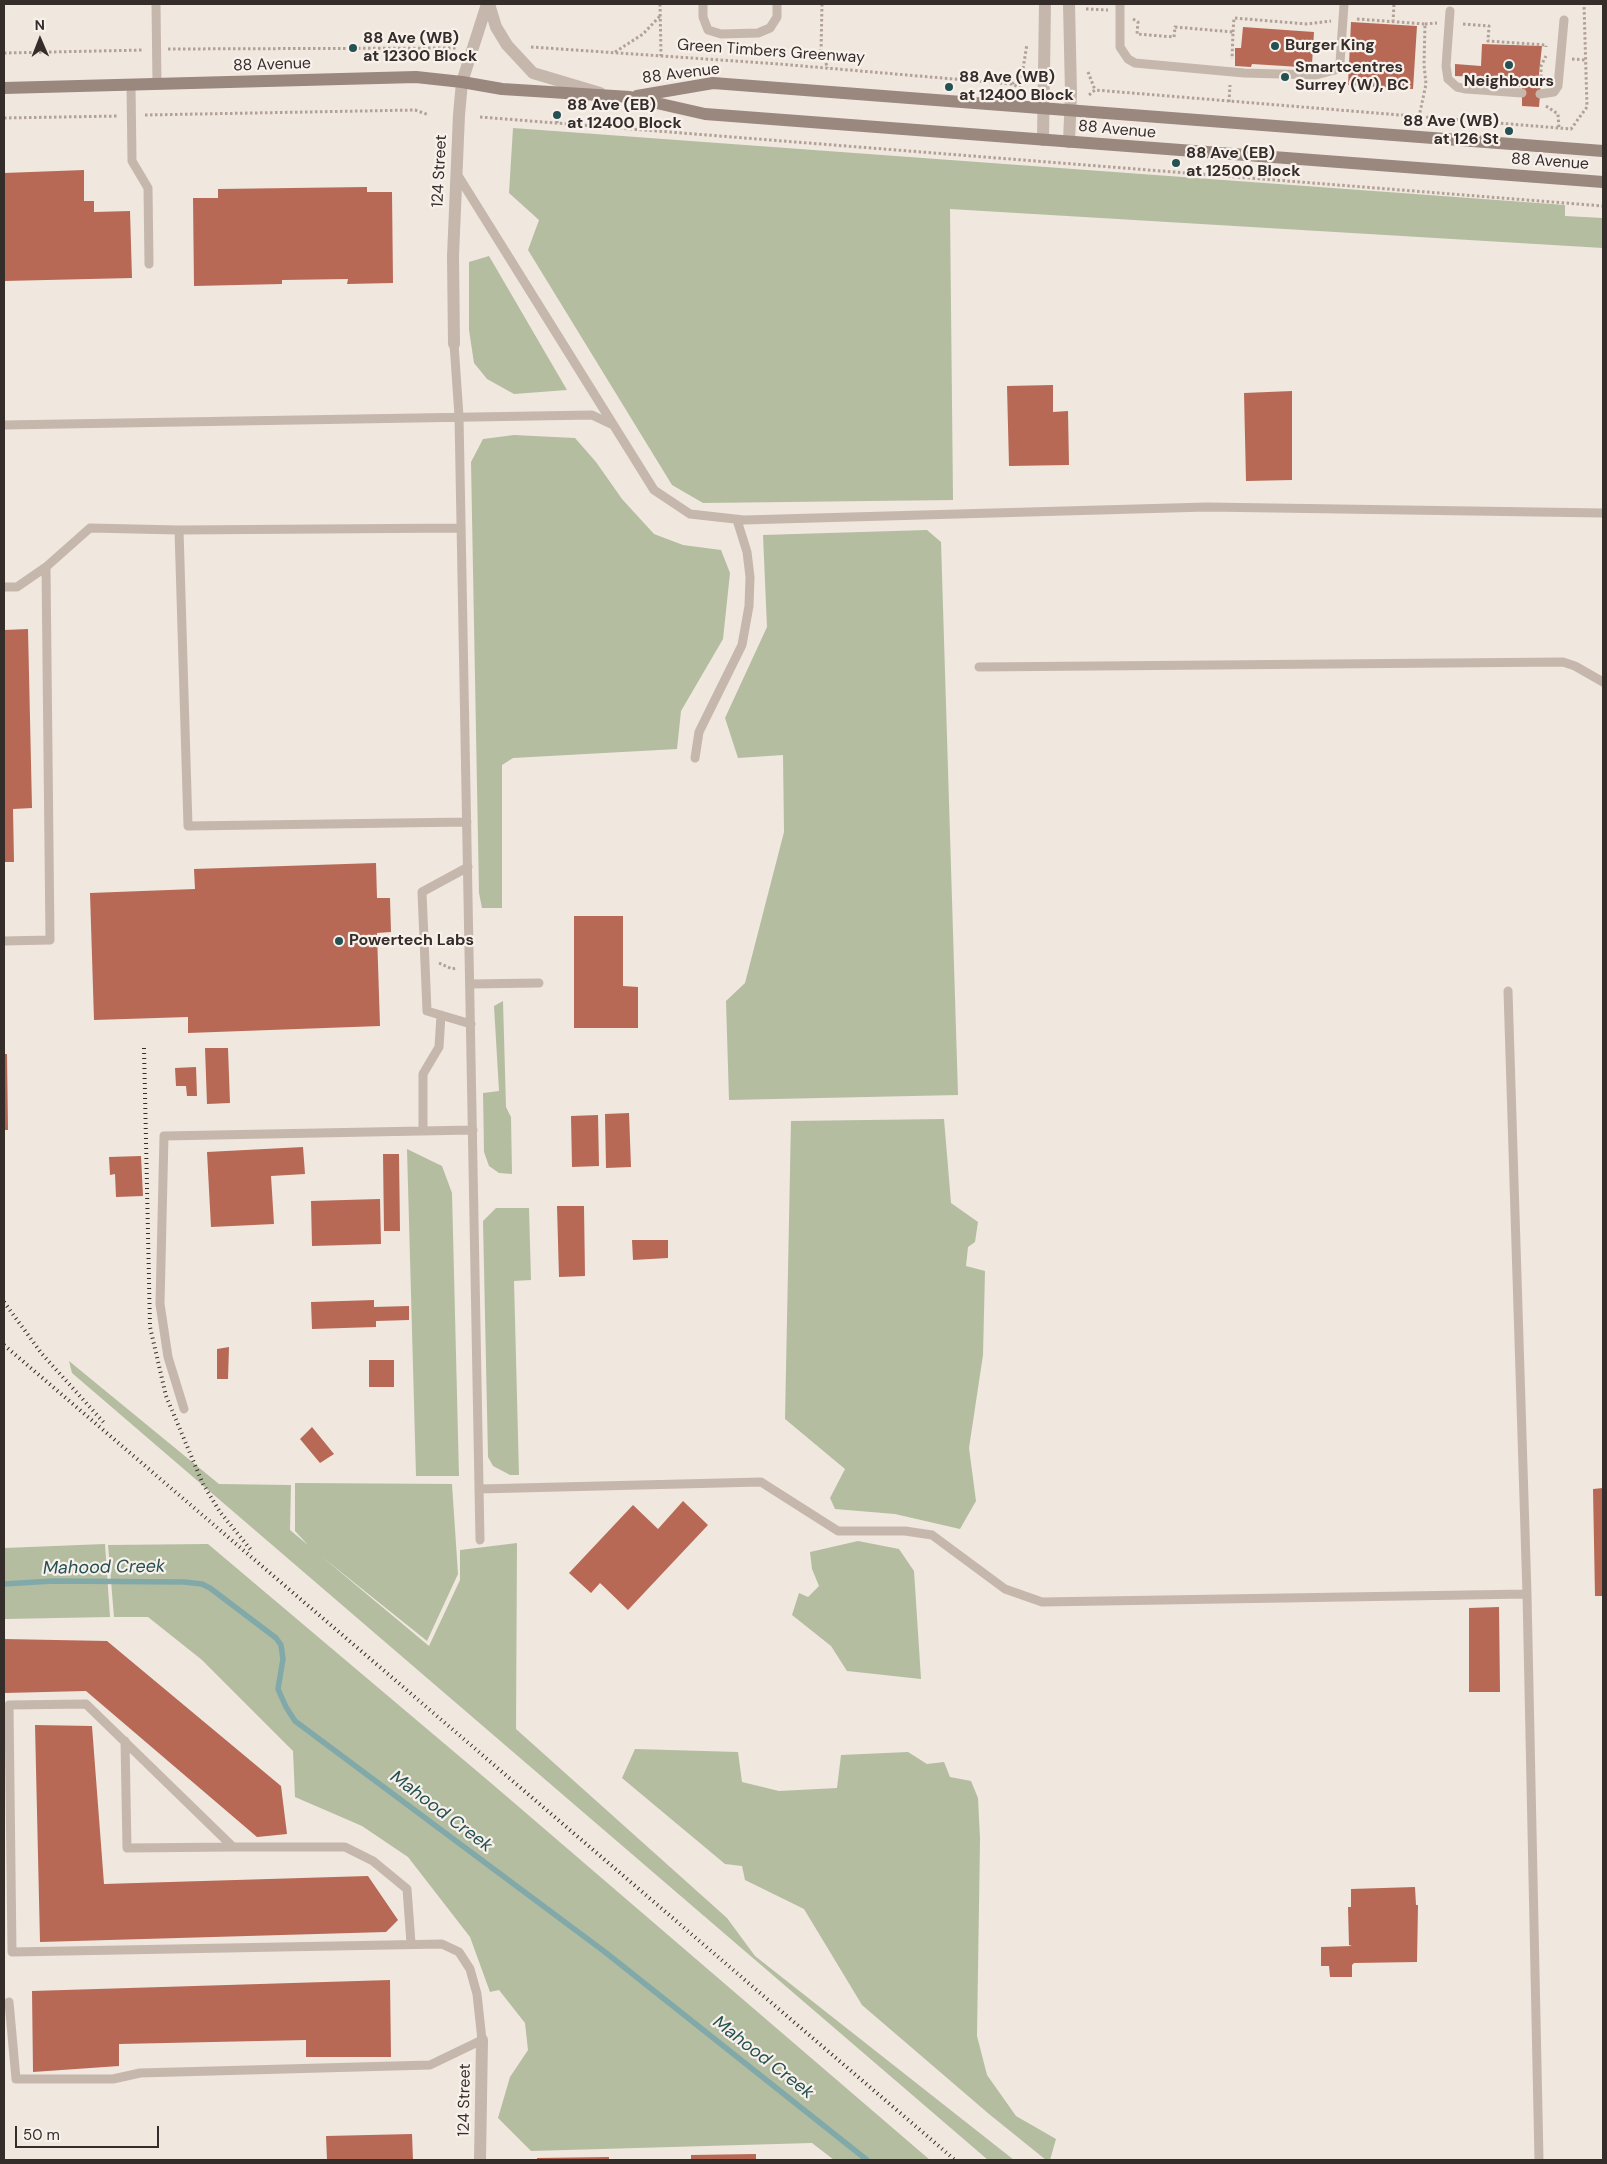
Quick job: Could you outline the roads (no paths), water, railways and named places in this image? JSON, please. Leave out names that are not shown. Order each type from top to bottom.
[{"type":"main road","name":"88 Avenue","points":[[4,88],[416,78],[462,82],[502,89],[602,93],[630,97],[705,114],[1603,182]]},
{"type":"main road","name":"88 Avenue","points":[[630,97],[714,84],[1603,151]]},
{"type":"street","name":"124 Street","points":[[454,344],[455,172],[462,82],[488,4]]},
{"type":"street","points":[[488,4],[496,27],[507,45],[533,73],[602,93]]},
{"type":"street","points":[[1043,140],[1045,4]]},
{"type":"street","points":[[1069,4],[1069,142]]},
{"type":"street","name":"124 Street","points":[[480,2160],[482,2040]]},
{"type":"lane","points":[[156,4],[157,84]]},
{"type":"lane","points":[[703,4],[703,17],[708,30],[721,34],[758,33],[770,28],[777,17],[777,4]]},
{"type":"lane","points":[[1120,4],[1122,53],[1135,63],[1231,72],[1316,74],[1335,70],[1340,63],[1344,4]]},
{"type":"lane","points":[[1450,11],[1446,73],[1452,83],[1466,90],[1522,93]]},
{"type":"lane","points":[[1540,94],[1554,92],[1558,86],[1564,20]]},
{"type":"lane","points":[[131,85],[132,161],[148,188],[149,264]]},
{"type":"lane","points":[[455,172],[654,490],[690,514],[737,520],[1207,507],[1603,513]]},
{"type":"lane","points":[[454,344],[459,416],[462,528],[480,1540]]},
{"type":"lane","points":[[4,425],[592,415],[615,426]]},
{"type":"lane","points":[[695,758],[699,732],[742,645],[749,606],[750,577],[747,552],[737,520]]},
{"type":"lane","points":[[4,587],[17,587],[46,567],[90,528],[179,530],[462,528]]},
{"type":"lane","points":[[179,530],[188,826],[467,822]]},
{"type":"lane","points":[[4,941],[50,940],[46,567]]},
{"type":"lane","points":[[979,667],[1563,662],[1575,666],[1603,682]]},
{"type":"lane","points":[[468,867],[422,892],[427,1011],[470,1024]]},
{"type":"lane","points":[[470,984],[540,982]]},
{"type":"lane","points":[[1508,991],[1527,1594],[1539,2160]]},
{"type":"lane","points":[[423,1131],[423,1074],[439,1047],[441,1015]]},
{"type":"lane","points":[[184,1409],[168,1357],[160,1304],[164,1136],[473,1130]]},
{"type":"lane","points":[[479,1489],[761,1482],[838,1530],[905,1531],[932,1535],[1005,1589],[1042,1602],[1527,1594]]},
{"type":"lane","points":[[9,2002],[16,2079],[112,2079],[140,2073],[430,2065],[482,2040],[474,1979],[464,1958],[452,1947],[442,1944],[411,1943],[12,1952],[6,1704],[86,1704],[233,1847]]},
{"type":"lane","points":[[125,1741],[127,1848],[346,1847],[373,1861],[407,1889],[411,1943]]},
{"type":"waterway","name":"Mahood Creek","points":[[4,1584],[53,1581],[184,1582],[202,1584],[210,1588],[276,1638],[281,1645],[283,1659],[278,1689],[295,1721],[605,1952],[867,2160]]},
{"type":"railway","points":[[144,1048],[150,1327],[166,1396],[203,1484],[220,1512],[251,1550]]},
{"type":"railway","points":[[4,1302],[42,1354],[106,1425]]},
{"type":"railway","points":[[4,1345],[955,2160]]},
{"type":"place","name":"Burger King","points":[[1275,46]]},
{"type":"place","name":"88 Ave (WB) at 12300 Block","points":[[353,48]]},
{"type":"place","name":"Neighbours","points":[[1509,65]]},
{"type":"place","name":"Smartcentres Surrey (W), BC","points":[[1285,77]]},
{"type":"place","name":"88 Ave (WB) at 12400 Block","points":[[949,87]]},
{"type":"place","name":"88 Ave (EB) at 12400 Block","points":[[557,115]]},
{"type":"place","name":"88 Ave (WB) at 126 St","points":[[1509,131]]},
{"type":"place","name":"88 Ave (EB) at 12500 Block","points":[[1176,163]]},
{"type":"place","name":"Powertech Labs","points":[[339,941]]}]
